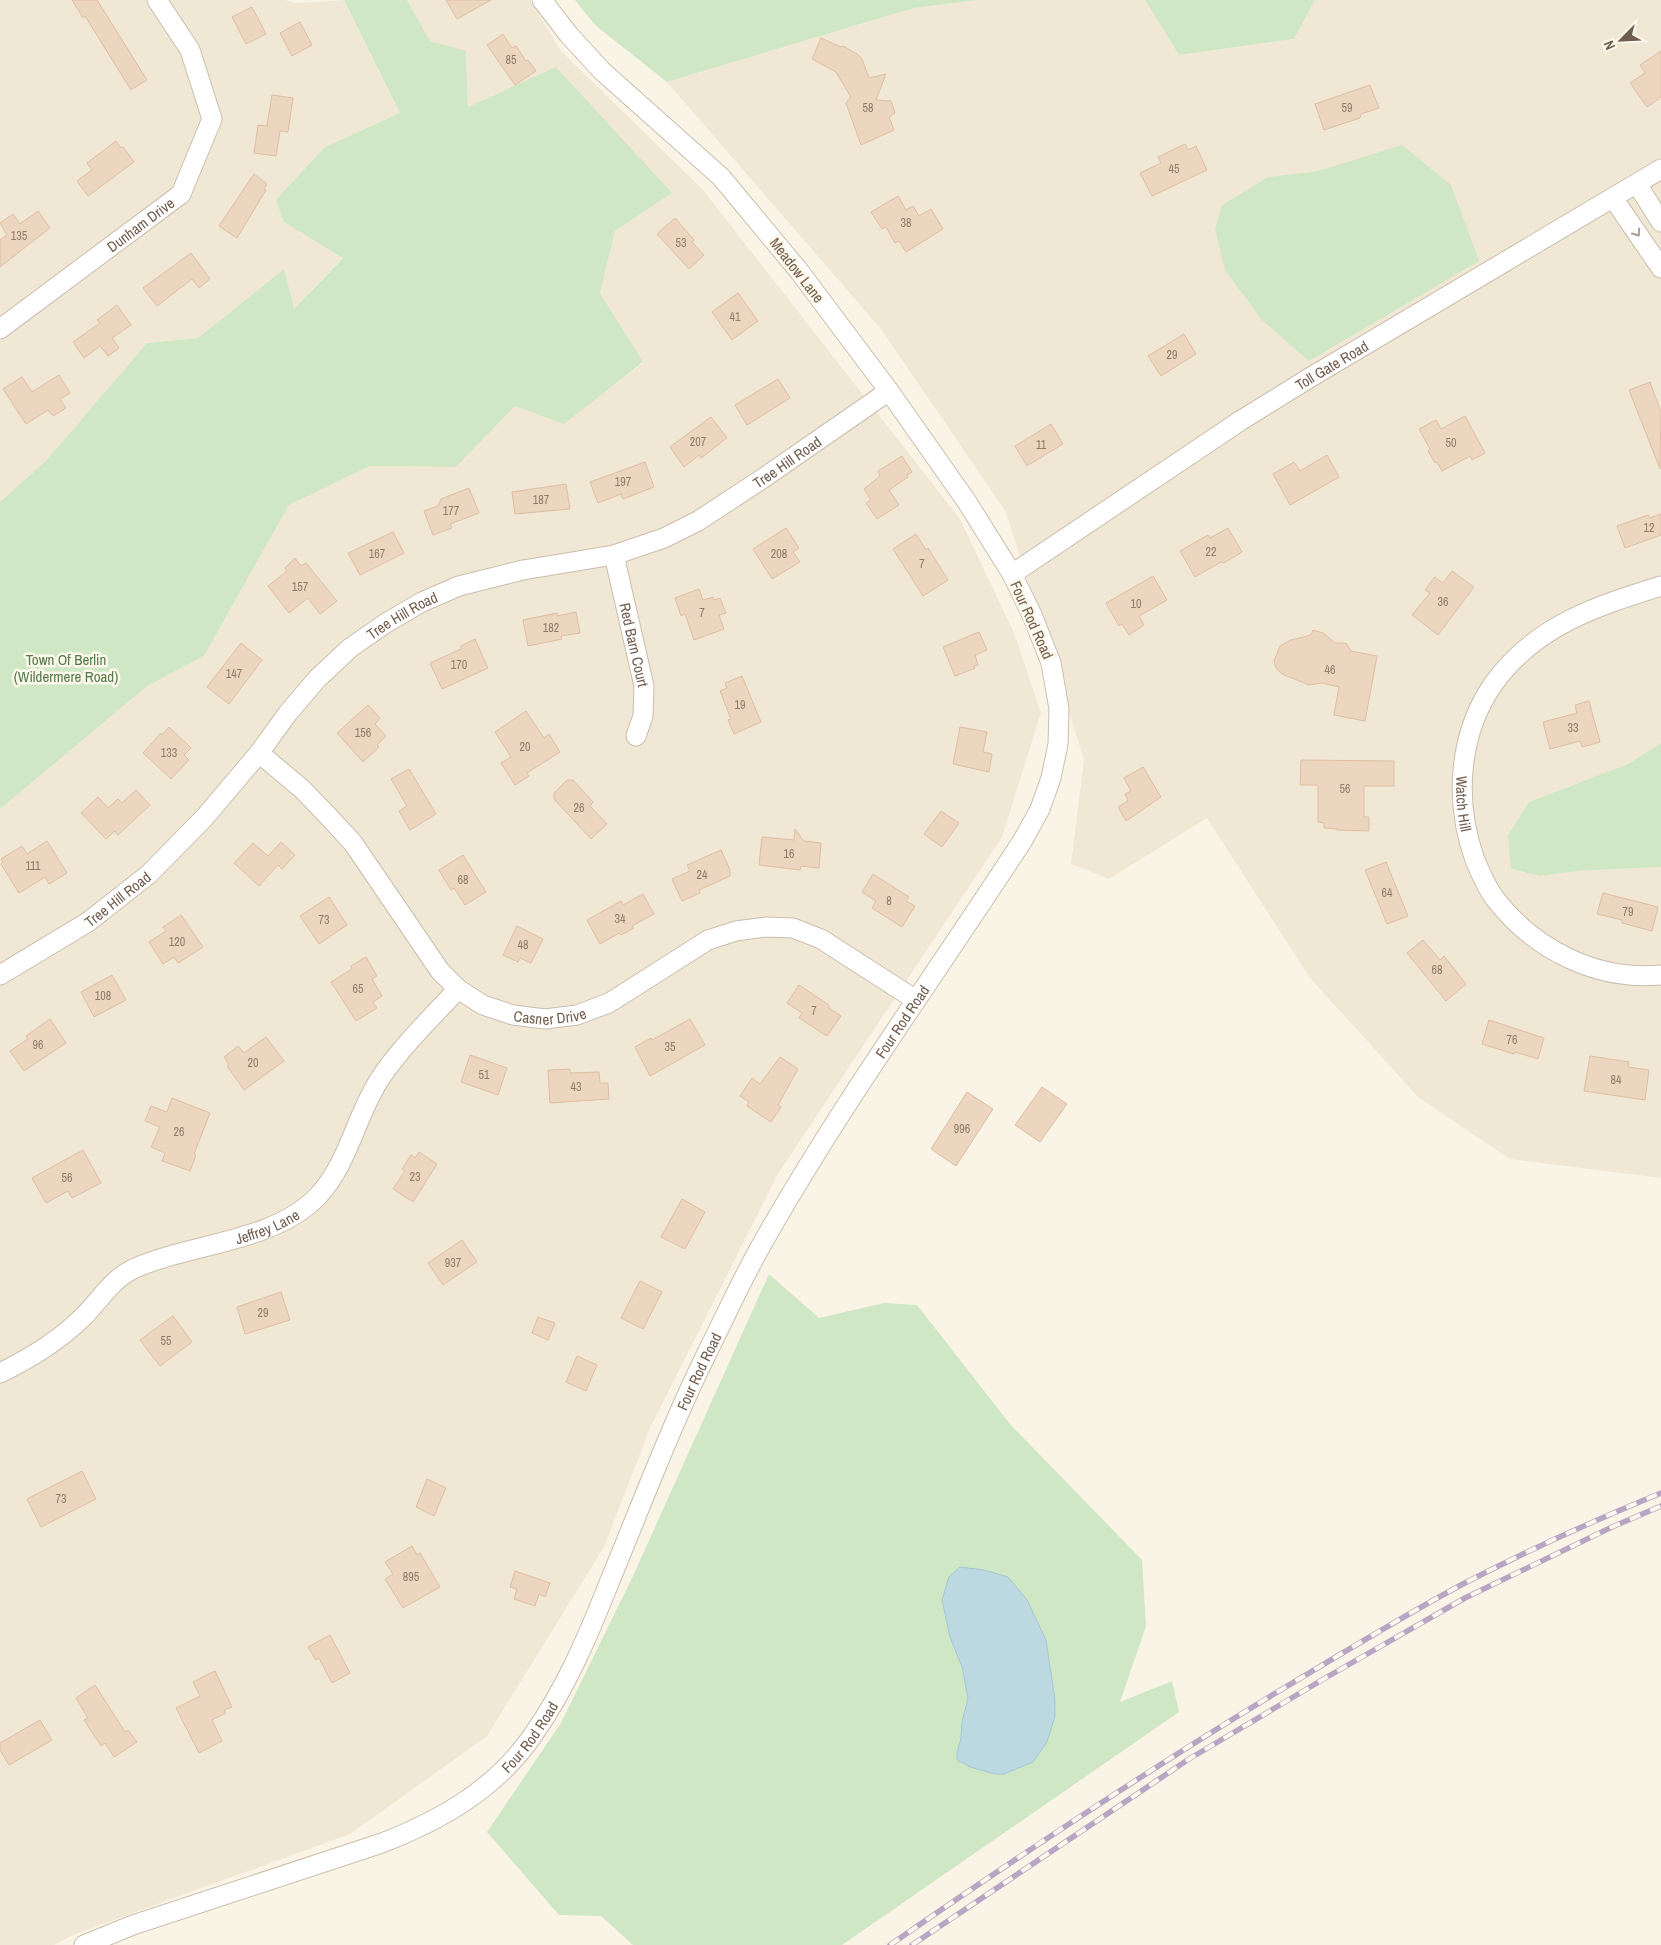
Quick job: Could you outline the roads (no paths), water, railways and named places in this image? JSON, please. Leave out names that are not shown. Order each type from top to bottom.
[{"type":"street","name":"Dunham Drive","points":[[0,329],[181,194],[212,119],[190,50],[157,0]]},
{"type":"street","name":"Meadow Lane","points":[[542,0],[569,35],[602,71],[721,177],[799,271],[889,391],[967,502],[1012,574]]},
{"type":"street","name":"Toll Gate Road","points":[[1012,574],[1240,421],[1661,169]]},
{"type":"street","points":[[1637,184],[1661,222]]},
{"type":"street","points":[[1612,198],[1660,265]]},
{"type":"street","name":"Tree Hill Road","points":[[0,975],[88,922],[150,874],[205,817],[259,753],[288,713],[317,679],[350,648],[386,623],[422,602],[459,586],[522,570],[614,555],[664,538],[698,521],[889,391]]},
{"type":"street","name":"Red Barn Court","points":[[614,555],[644,686],[643,716],[636,736]]},
{"type":"street","name":"Four Rod Road","points":[[84,1945],[133,1925],[382,1843],[418,1829],[452,1811],[483,1789],[510,1764],[532,1737],[552,1706],[581,1652],[693,1382],[761,1246],[823,1142],[1023,840],[1040,809],[1051,778],[1058,744],[1059,710],[1051,663],[1032,615],[1012,574]]},
{"type":"street","name":"Watch Hill","points":[[1661,586],[1586,611],[1562,623],[1535,641],[1513,661],[1494,683],[1479,709],[1469,734],[1461,788],[1464,817],[1470,845],[1481,874],[1495,899],[1513,920],[1537,940],[1566,958],[1601,970],[1640,977],[1661,975]]},
{"type":"street","name":"Casner Drive","points":[[259,753],[302,789],[352,843],[440,971],[458,989],[483,1005],[513,1015],[545,1019],[577,1015],[609,1003],[708,940],[736,931],[766,927],[793,928],[822,939],[916,1000]]},
{"type":"street","name":"Jeffrey Lane","points":[[0,1373],[58,1340],[86,1315],[108,1287],[130,1270],[161,1258],[236,1239],[272,1226],[317,1197],[332,1177],[381,1078],[403,1048],[458,989]]},
{"type":"water","points":[[960,1567],[984,1570],[1008,1577],[1027,1600],[1046,1640],[1055,1700],[1055,1716],[1047,1742],[1033,1762],[1004,1774],[995,1774],[970,1767],[957,1760],[962,1722],[968,1698],[962,1667],[950,1637],[942,1600],[949,1577]]},
{"type":"railway","points":[[890,1945],[1128,1785],[1274,1694],[1390,1625],[1510,1560],[1585,1525],[1661,1493]]},
{"type":"railway","points":[[912,1945],[1189,1759],[1327,1677],[1465,1598],[1612,1527],[1661,1506]]},
{"type":"park label","name":"Town Of Berlin (Wildermere Road)","points":[[66,668]]}]
